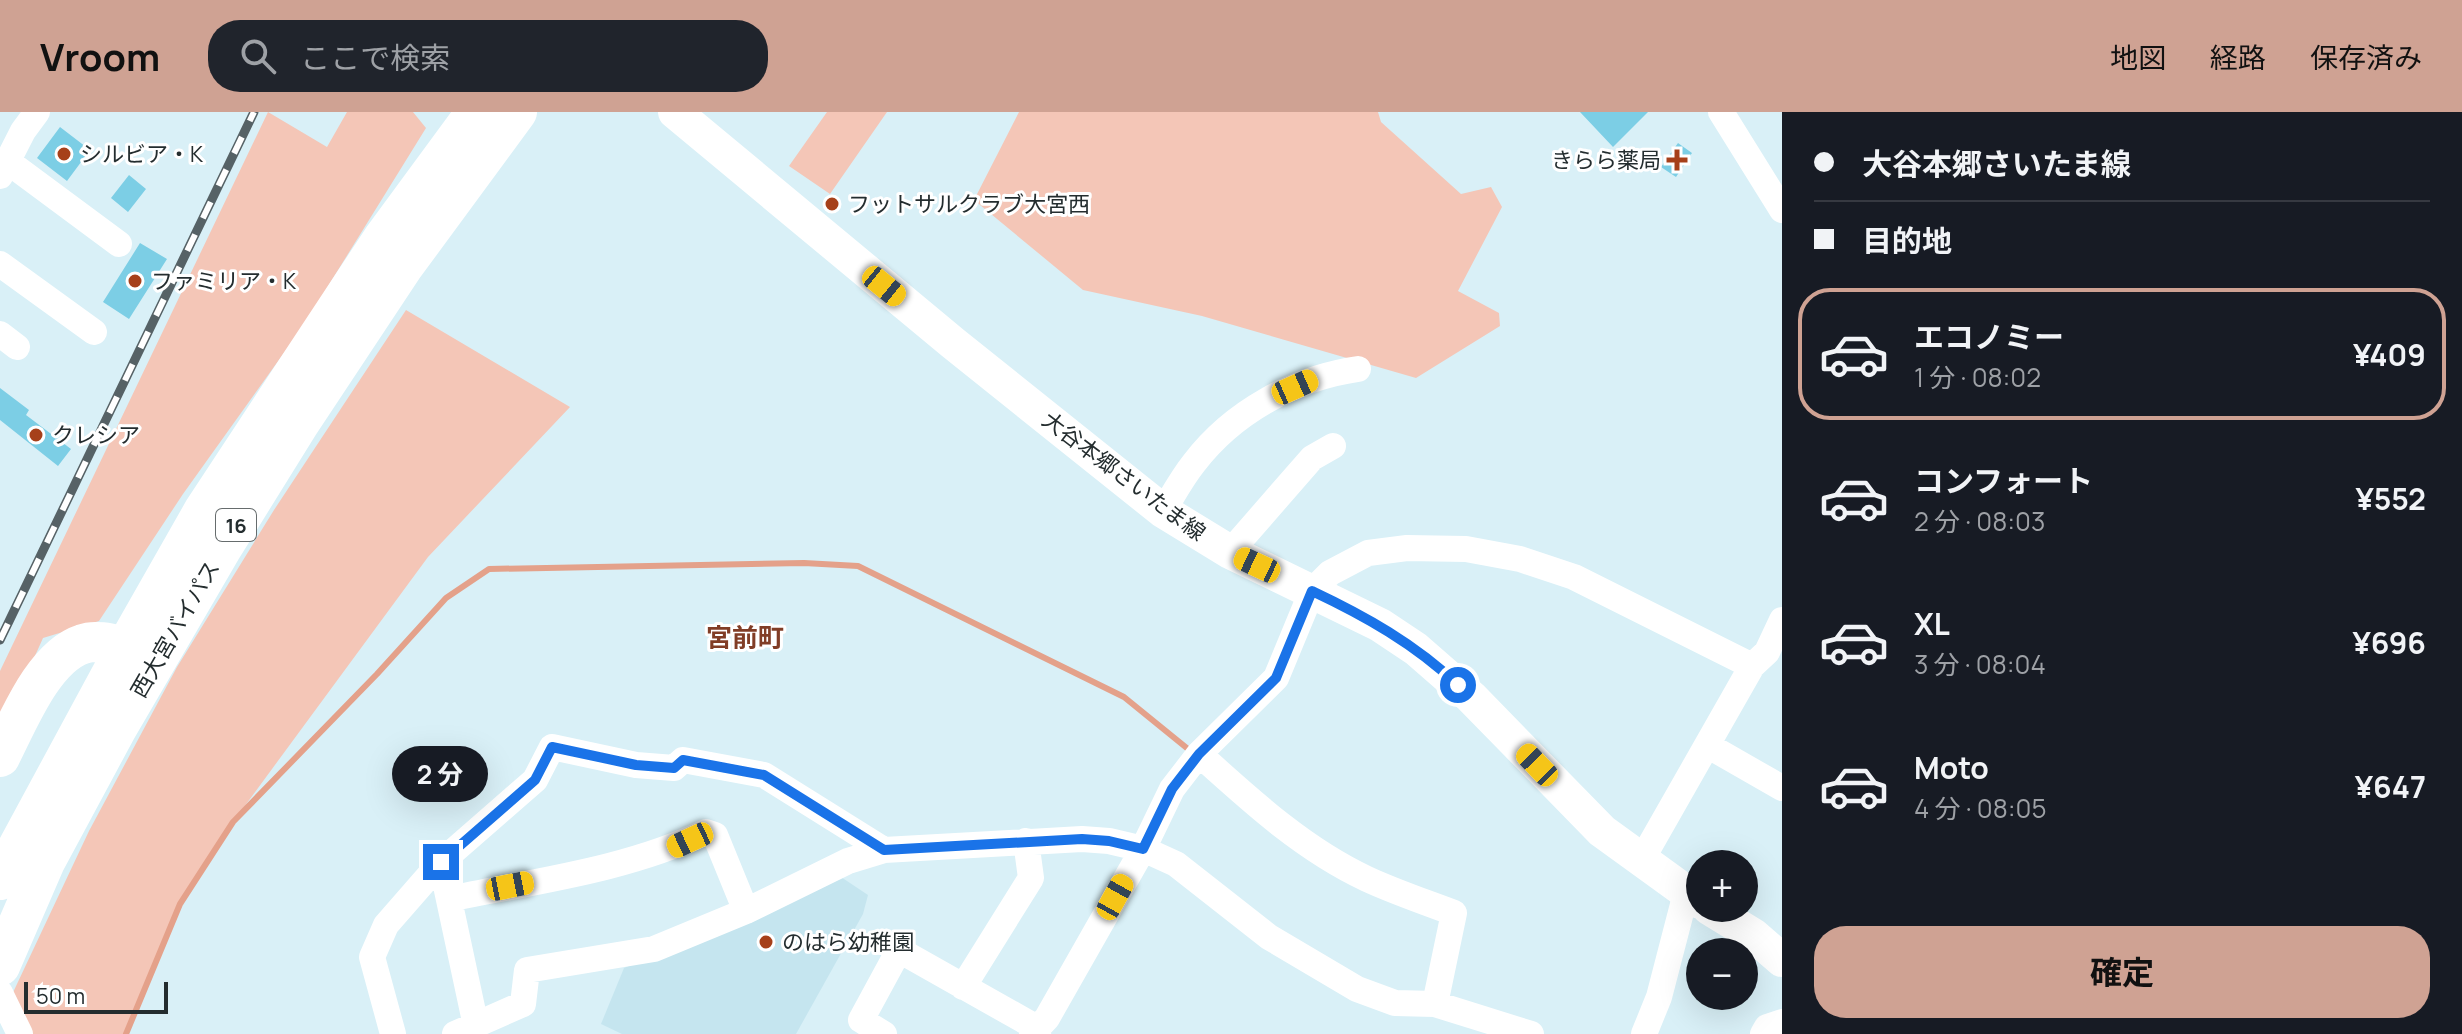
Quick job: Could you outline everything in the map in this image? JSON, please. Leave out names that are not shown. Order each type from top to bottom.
[{"type":"highway","name":"西大宮バイパス","points":[[0,880],[204,510],[384,237],[476,112]]},
{"type":"highway","name":"西大宮バイパス","points":[[0,966],[45,862],[116,730],[222,548],[299,424],[403,267],[517,112]]},
{"type":"highway","points":[[0,757],[38,683],[62,655],[84,643],[106,642],[118,663]]},
{"type":"main road","name":"大谷本郷さいたま線","points":[[675,112],[953,343],[1163,511],[1230,552],[1380,625],[1445,672],[1602,831],[1686,893]]},
{"type":"main road","name":"大谷本郷さいたま線","points":[[1732,922],[1782,960]]},
{"type":"street","points":[[37,112],[23,131],[4,168],[119,244]]},
{"type":"street","points":[[1721,112],[1778,194]]},
{"type":"street","points":[[0,264],[94,332]]},
{"type":"street","points":[[1163,511],[1194,463],[1226,428],[1267,399],[1324,374],[1358,369]]},
{"type":"street","points":[[1230,552],[1312,458],[1333,446]]},
{"type":"street","points":[[884,1034],[857,1027],[899,950],[1035,1032],[1047,1018],[1143,849],[1172,789],[1199,754],[1276,678],[1312,591],[1330,573],[1368,553],[1407,548],[1466,549],[1520,559],[1574,577],[1752,666]]},
{"type":"street","points":[[1641,861],[1752,666],[1767,652],[1782,620]]},
{"type":"street","points":[[1707,745],[1782,788]]},
{"type":"street","points":[[393,1034],[372,957],[386,925],[441,862],[535,780],[552,747],[636,765],[674,768],[683,760],[764,775],[884,850]]},
{"type":"street","points":[[1199,754],[1270,818],[1316,850],[1366,879],[1454,913],[1435,1004]]},
{"type":"street","points":[[449,899],[602,868],[673,848],[706,832],[715,835],[746,911]]},
{"type":"street","points":[[441,862],[449,899],[465,1030],[523,1004],[527,970],[654,949],[746,911],[848,861],[884,850],[1096,840],[1143,849],[1176,864],[1269,937],[1357,989],[1395,1003],[1435,1004],[1531,1034]]},
{"type":"street","points":[[963,987],[1031,878],[1026,841]]},
{"type":"street","points":[[1644,1034],[1689,922]]},
{"type":"street","points":[[0,993],[20,1034]]},
{"type":"street","points":[[1763,1034],[1767,1027],[1782,1022]]},
{"type":"shaded area","points":[[268,112],[327,147],[347,112],[413,112],[426,128],[304,325],[183,494],[99,621],[43,638],[0,734],[0,671]]},
{"type":"shaded area","points":[[827,112],[887,112],[830,194],[789,166]]},
{"type":"shaded area","points":[[1019,112],[1378,112],[1381,122],[1461,194],[1491,187],[1502,207],[1458,291],[1499,313],[1500,326],[1416,378],[1202,316],[1083,290],[974,200]]},
{"type":"shaded area","points":[[406,310],[570,407],[428,557],[233,822],[180,904],[126,1034],[33,1034],[9,1001],[89,831],[177,667],[274,510]]},
{"type":"shaded area","name":"のはら幼稚園","points":[[838,875],[868,895],[863,914],[796,1034],[622,1034],[601,1024],[624,968]]},
{"type":"building","points":[[1580,112],[1648,112],[1613,147]]},
{"type":"building","name":"シルビア・K","points":[[60,127],[90,150],[67,181],[37,158]]},
{"type":"building","points":[[1678,143],[1692,153],[1676,177],[1661,167]]},
{"type":"building","points":[[129,175],[146,189],[128,212],[111,198]]},
{"type":"building","name":"ファミリア・K","points":[[140,243],[167,259],[129,319],[103,302]]},
{"type":"building","name":"クレシア","points":[[0,388],[29,410],[26,415],[71,449],[58,466],[0,420]]},
{"type":"waterway","points":[[126,1034],[180,904],[233,822],[446,598],[489,569],[804,563],[858,566],[1124,697],[1188,749]]},
{"type":"railway","points":[[0,640],[254,112]]},
{"type":"place","name":"シルビア・K","points":[[64,154]]},
{"type":"place","name":"きらら薬局","points":[[1677,160]]},
{"type":"place","name":"フットサルクラブ大宮西","points":[[832,204]]},
{"type":"place","name":"ファミリア・K","points":[[135,281]]},
{"type":"place","name":"クレシア","points":[[36,435]]},
{"type":"place","name":"のはら幼稚園","points":[[766,942]]},
{"type":"district","name":"宮前町","points":[[745,637]]},
{"type":"route","points":[[441,862],[535,780],[552,747],[636,765],[674,768],[683,760],[764,775],[884,850],[1082,839],[1143,849],[1172,789],[1199,754],[1276,678],[1312,591],[1380,625],[1416,649],[1458,685]]}]
